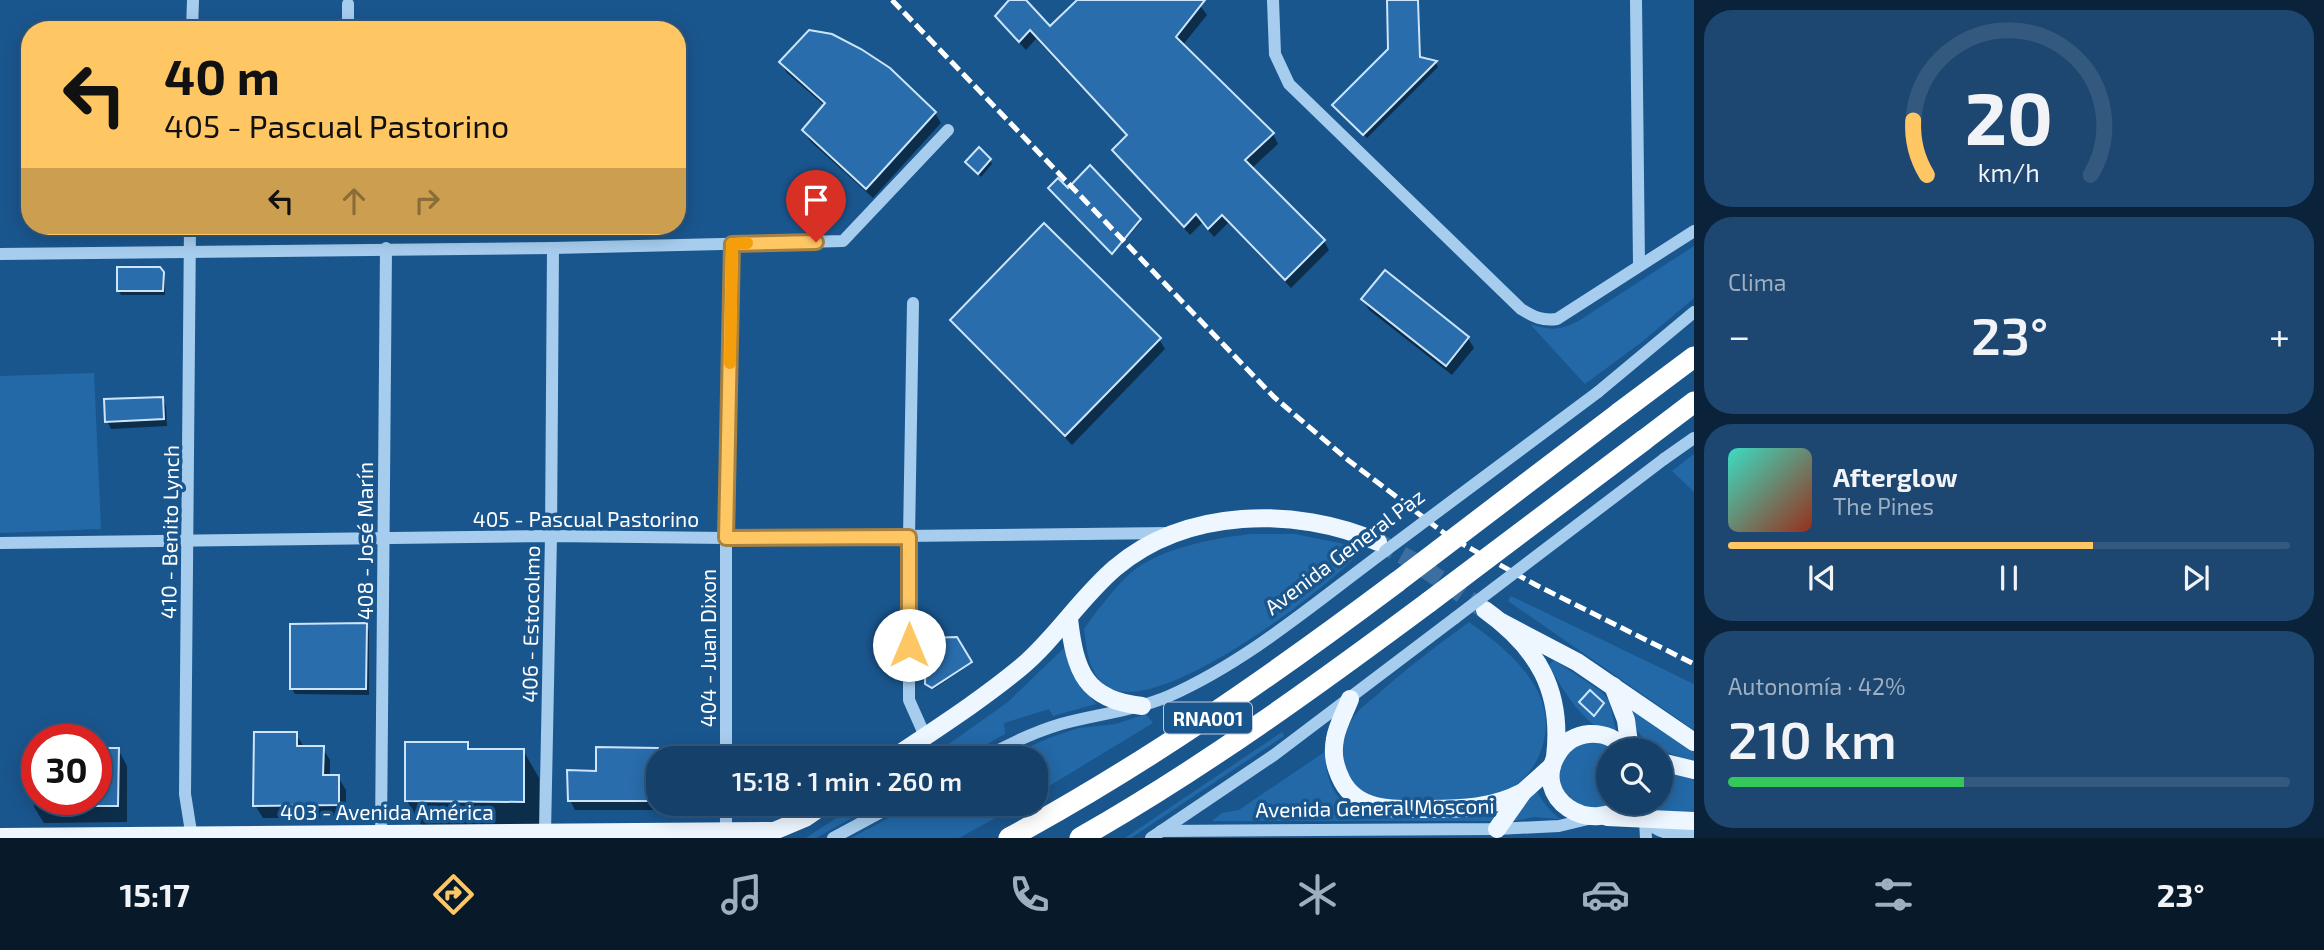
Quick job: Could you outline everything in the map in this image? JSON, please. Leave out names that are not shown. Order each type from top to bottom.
[{"type":"highway","name":"RNA001","points":[[1009,838],[1110,780],[1206,719],[1306,650],[1694,357]]},
{"type":"highway","name":"RNA001","points":[[1080,838],[1148,798],[1305,695],[1694,402]]},
{"type":"main road","points":[[910,746],[1020,668],[1114,569],[1157,539],[1171,533],[1229,521],[1286,519],[1344,529],[1378,541]]},
{"type":"main road","points":[[1485,610],[1531,652],[1543,671],[1556,713],[1558,735],[1552,786],[1557,799],[1572,813],[1596,818],[1607,815]]},
{"type":"main road","points":[[1069,619],[1072,645],[1086,682],[1103,696],[1121,703],[1142,706]]},
{"type":"main road","points":[[1501,622],[1577,662],[1694,742]]},
{"type":"main road","points":[[1613,687],[1626,720],[1627,738]]},
{"type":"main road","points":[[1350,699],[1335,738],[1333,753],[1335,767],[1345,787],[1364,803],[1396,809],[1471,808],[1495,804],[1523,792]]},
{"type":"main road","points":[[1494,833],[1523,792],[1553,762],[1567,742],[1584,734],[1610,738]]},
{"type":"main road","points":[[1673,765],[1694,770]]},
{"type":"main road","name":"403 - Avenida América","points":[[0,837],[545,833],[700,835],[774,831],[808,816]]},
{"type":"main road","name":"Avenida General Mosconi","points":[[1596,818],[1694,821]]},
{"type":"street","points":[[192,21],[193,0]]},
{"type":"street","points":[[1273,0],[1275,54],[1289,84],[1521,309],[1544,320],[1558,319],[1694,231]]},
{"type":"street","points":[[1636,0],[1639,265]]},
{"type":"street","points":[[348,4],[348,21]]},
{"type":"street","points":[[0,254],[553,248],[843,241],[948,130]]},
{"type":"street","name":"410 - Benito Lynch","points":[[190,235],[185,794],[191,837]]},
{"type":"street","name":"404 - Juan Dixon","points":[[726,746],[726,538],[732,244]]},
{"type":"street","name":"408 - José Marín","points":[[381,835],[386,248]]},
{"type":"street","name":"406 - Estocolmo","points":[[545,833],[553,248]]},
{"type":"street","points":[[913,303],[909,700],[925,736]]},
{"type":"street","name":"Avenida General Paz","points":[[1008,746],[1033,733],[1063,724],[1142,706],[1192,684],[1254,648],[1598,393],[1694,312]]},
{"type":"street","points":[[1156,835],[1274,755],[1350,699],[1694,438]]},
{"type":"street","name":"405 - Pascual Pastorino","points":[[0,543],[551,536],[726,538],[1171,533]]},
{"type":"street","points":[[726,816],[726,832]]},
{"type":"street","points":[[833,838],[874,816]]},
{"type":"street","name":"Avenida General Mosconi","points":[[1156,835],[1494,833],[1559,826],[1596,818]]},
{"type":"street","name":"Avenida General Mosconi","points":[[1645,820],[1659,831],[1674,835],[1694,835]]},
{"type":"shaded area","points":[[1694,246],[1694,298],[1643,341],[1585,384],[1530,324],[1554,329],[1577,322]]},
{"type":"shaded area","points":[[94,373],[101,529],[0,533],[0,376]]},
{"type":"shaded area","points":[[1694,454],[1694,492],[1672,471]]},
{"type":"shaded area","points":[[1250,534],[1295,534],[1364,548],[1317,591],[1282,618],[1202,667],[1165,684],[1132,692],[1108,687],[1101,682],[1092,668],[1084,629],[1124,580],[1137,568],[1163,554],[1206,541]]},
{"type":"shaded area","points":[[1511,596],[1694,684],[1694,730],[1508,601]]},
{"type":"shaded area","points":[[1469,622],[1513,658],[1537,689],[1544,706],[1546,725],[1543,744],[1529,772],[1505,793],[1485,800],[1393,801],[1379,799],[1355,787],[1348,776],[1342,749],[1343,739],[1354,716],[1389,684]]},
{"type":"shaded area","points":[[1064,648],[1075,678],[1096,704],[1053,716],[1049,709],[1004,723],[1005,734],[984,746],[946,746],[1008,702]]},
{"type":"shaded area","points":[[1554,660],[1602,692],[1609,701],[1618,738],[1586,718],[1562,688],[1549,665]]},
{"type":"shaded area","points":[[1633,709],[1694,750],[1694,762],[1673,754],[1673,738],[1644,738],[1633,720]]},
{"type":"shaded area","points":[[1146,714],[1153,723],[1048,787],[1048,746],[1031,746],[1079,728],[1116,724]]},
{"type":"shaded area","points":[[1282,732],[1284,736],[1131,838],[1125,838]]},
{"type":"shaded area","points":[[1596,739],[1594,814],[1562,797],[1558,762],[1573,744]]},
{"type":"shaded area","points":[[1326,751],[1327,770],[1333,788],[1344,803],[1361,813],[1388,815],[1503,809],[1495,821],[1212,821],[1222,813],[1239,810]]},
{"type":"shaded area","points":[[1673,771],[1694,776],[1694,816],[1657,817],[1673,815]]},
{"type":"shaded area","points":[[1535,786],[1545,804],[1560,819],[1534,817],[1510,822]]},
{"type":"shaded area","points":[[839,816],[856,816],[816,838],[806,838]]},
{"type":"shaded area","points":[[892,816],[999,816],[959,838],[851,838]]},
{"type":"building","points":[[1009,0],[1026,0],[1050,26],[1077,0],[1205,0],[1176,37],[1274,133],[1245,160],[1325,240],[1285,280],[1222,215],[1208,229],[1196,214],[1184,227],[1112,150],[1127,135],[1030,30],[1019,42],[995,16]]},
{"type":"building","points":[[1387,0],[1418,0],[1420,57],[1437,61],[1363,135],[1332,105],[1388,49]]},
{"type":"building","points":[[809,30],[832,34],[861,49],[890,68],[936,112],[866,189],[802,130],[825,103],[779,62]]},
{"type":"building","points":[[979,147],[991,159],[978,174],[965,162]]},
{"type":"building","points":[[1090,165],[1141,219],[1112,254],[1048,188],[1058,178],[1068,188]]},
{"type":"building","points":[[1044,223],[1161,338],[1065,436],[950,320]]},
{"type":"building","points":[[117,267],[160,267],[164,272],[163,291],[117,291]]},
{"type":"building","points":[[1385,270],[1469,337],[1446,366],[1361,299]]},
{"type":"building","points":[[163,397],[164,419],[105,422],[104,399]]},
{"type":"building","points":[[367,623],[366,689],[290,689],[290,624]]},
{"type":"building","points":[[957,637],[972,662],[932,688],[925,684],[926,638]]},
{"type":"building","points":[[1590,690],[1604,703],[1594,716],[1579,702]]},
{"type":"building","points":[[254,732],[297,732],[297,746],[324,746],[323,775],[339,775],[339,805],[253,806]]},
{"type":"building","points":[[405,742],[468,742],[468,749],[524,749],[524,802],[405,801]]},
{"type":"building","points":[[596,747],[646,748],[646,801],[568,801],[567,770],[596,771]]},
{"type":"building","points":[[112,748],[119,748],[118,806],[112,806]]},
{"type":"tunnel","points":[[1378,542],[1413,561],[1485,610]]},
{"type":"railway","points":[[892,0],[1274,397],[1348,460],[1448,536],[1536,585],[1694,664]]},
{"type":"slow traffic","points":[[730,363],[732,244],[747,243]]},
{"type":"route","points":[[816,242],[732,244],[726,538],[909,537],[909,645]]}]
